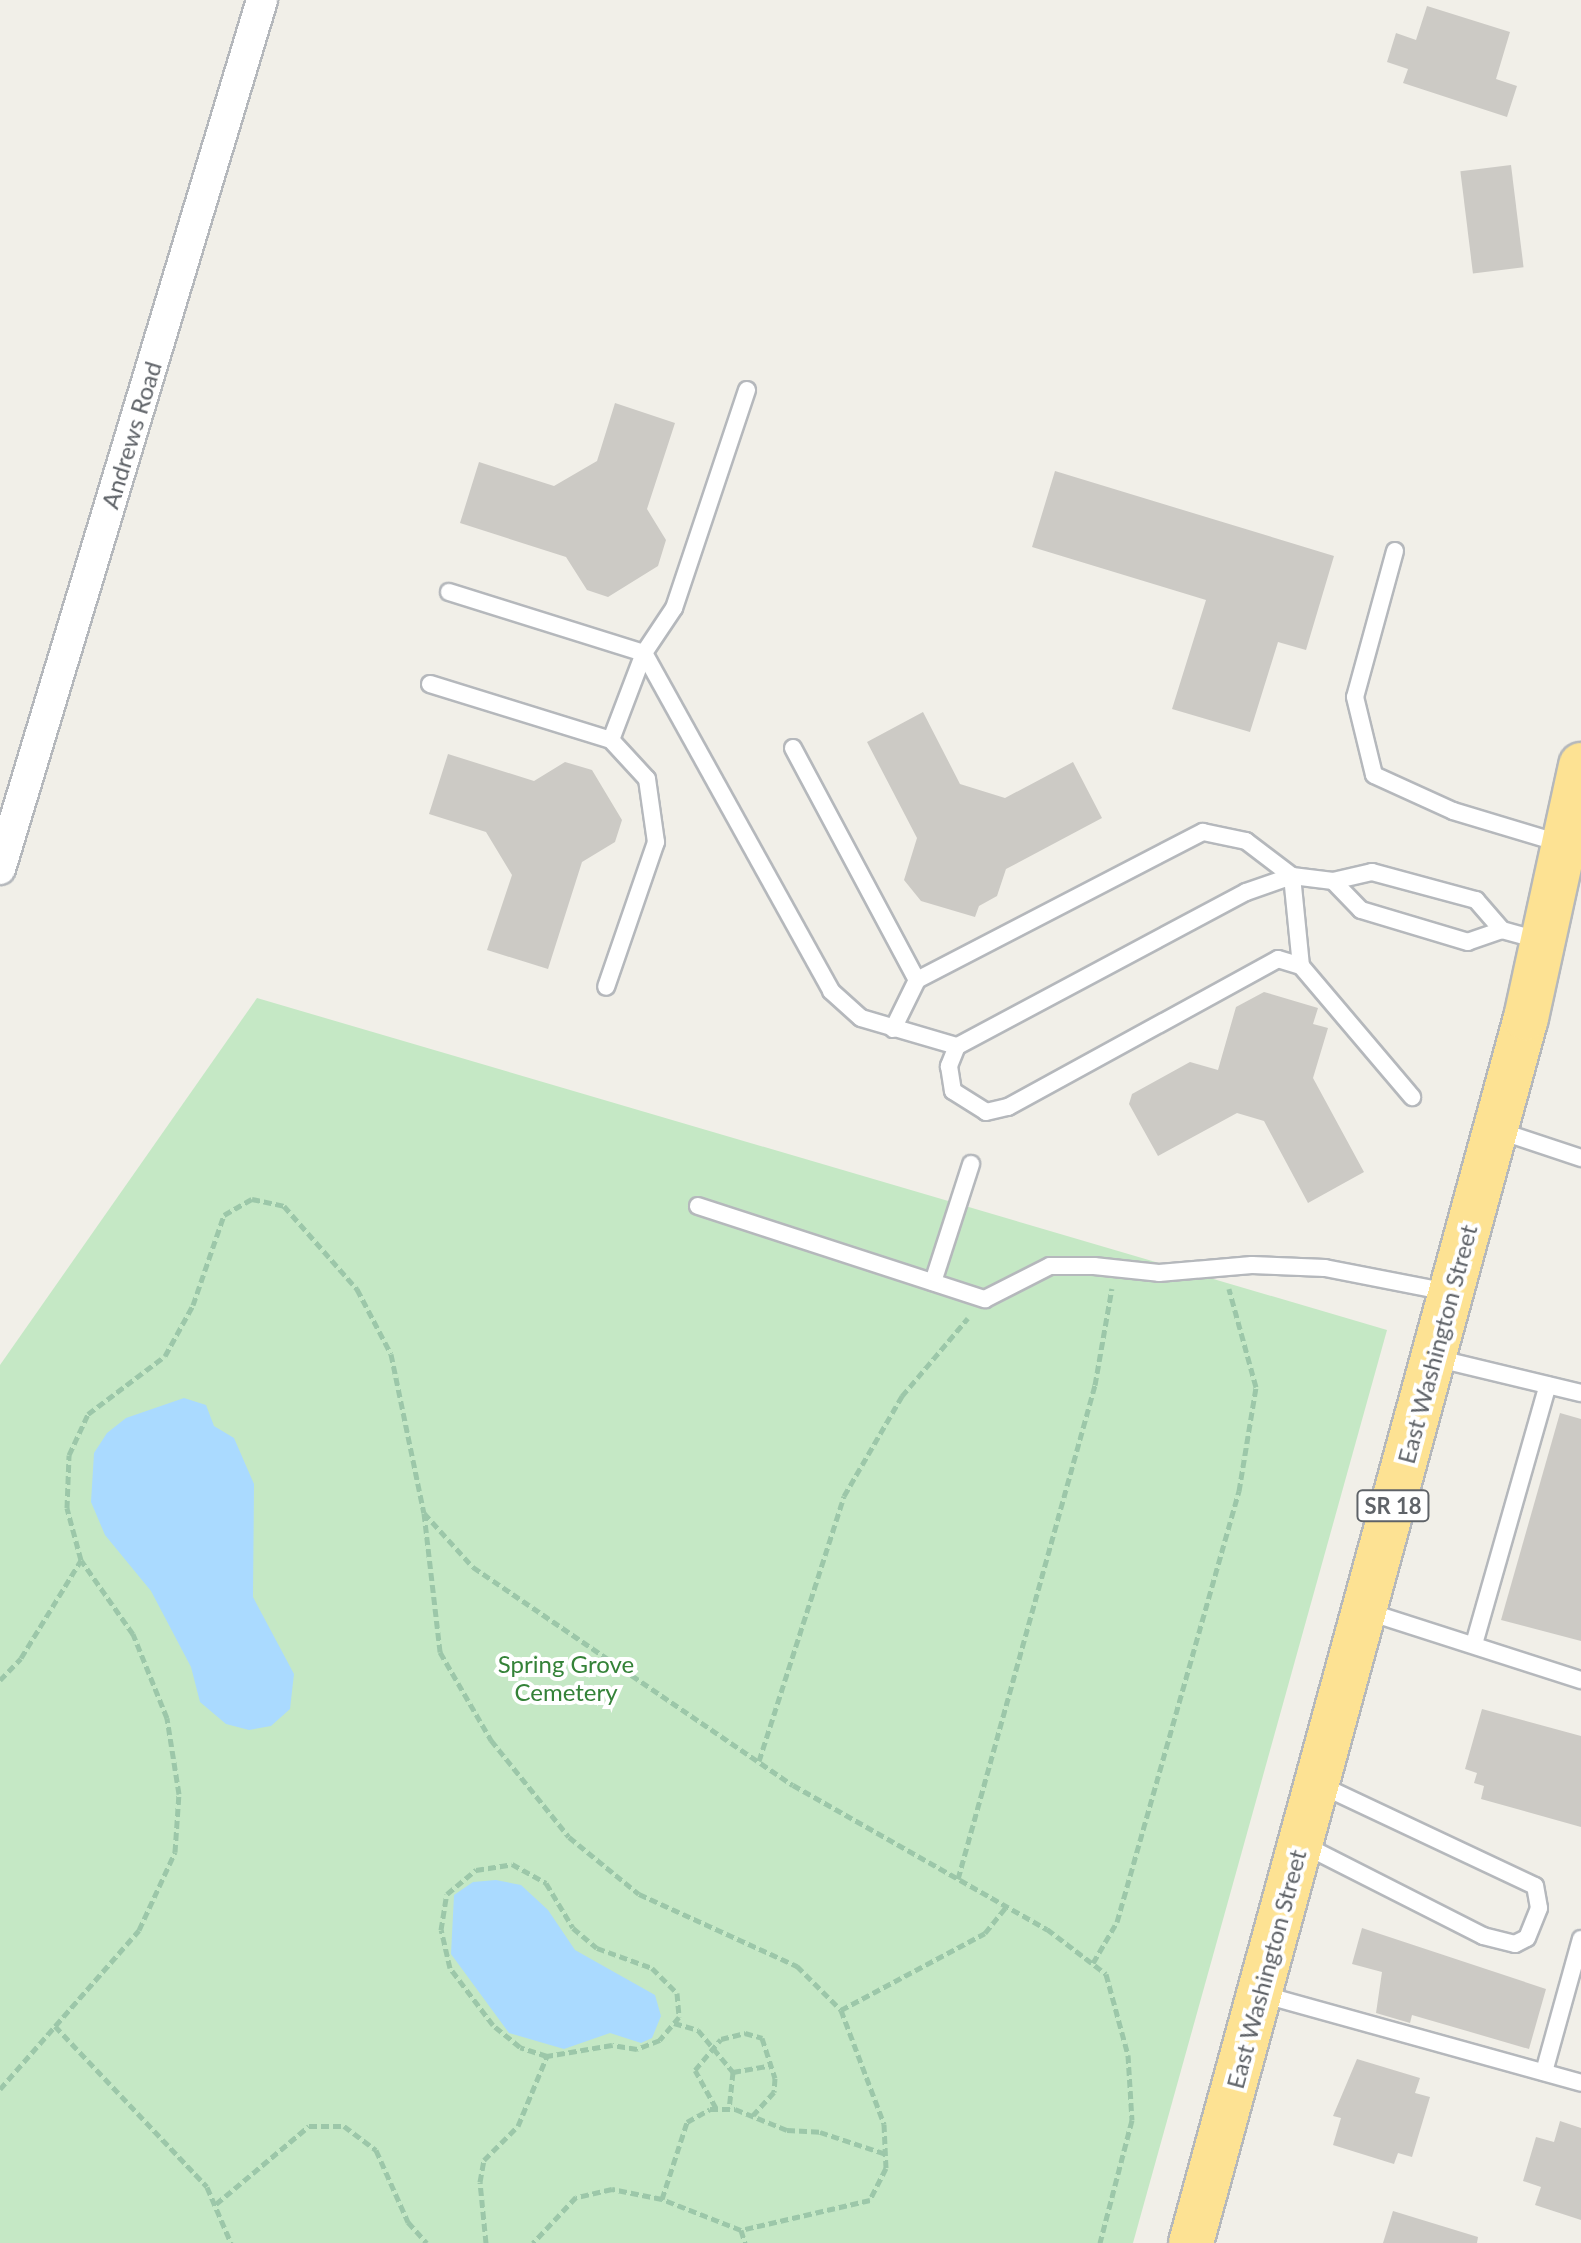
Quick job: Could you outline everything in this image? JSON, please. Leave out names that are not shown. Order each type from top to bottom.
[{"type":"highway","name":"East Washington Street","points":[[1191,2243],[1495,1130],[1543,941],[1581,765]]},
{"type":"street","name":"Andrews Road","points":[[0,869],[262,0]]},
{"type":"lane","points":[[611,740],[644,653],[674,608],[747,390]]},
{"type":"lane","points":[[1395,551],[1355,697],[1374,775],[1453,811],[1564,844]]},
{"type":"lane","points":[[449,592],[644,653],[831,991],[861,1018],[957,1046]]},
{"type":"lane","points":[[430,684],[611,740],[647,779],[656,842],[606,987]]},
{"type":"lane","points":[[793,748],[917,980]]},
{"type":"lane","points":[[893,1029],[917,980],[1203,832],[1246,841],[1292,876],[1301,966]]},
{"type":"lane","points":[[1412,1097],[1301,966],[1278,959],[1008,1107],[986,1112],[953,1091],[949,1066],[957,1046],[1246,892],[1292,876],[1333,881],[1372,872],[1476,900],[1502,930],[1543,941]]},
{"type":"lane","points":[[1333,881],[1361,910],[1468,942],[1502,930]]},
{"type":"lane","points":[[1495,1130],[1581,1158]]},
{"type":"lane","points":[[933,1282],[971,1164]]},
{"type":"lane","points":[[698,1206],[985,1299],[1050,1266],[1325,1268],[1451,1293]]},
{"type":"lane","points":[[1433,1358],[1581,1393]]},
{"type":"lane","points":[[1474,1644],[1548,1385]]},
{"type":"lane","points":[[1364,1610],[1581,1680]]},
{"type":"lane","points":[[1300,1843],[1483,1936],[1515,1944],[1527,1938],[1539,1908],[1535,1886],[1317,1783]]},
{"type":"lane","points":[[1544,2072],[1581,1939]]},
{"type":"lane","points":[[1259,1993],[1581,2083]]},
{"type":"path","points":[[0,2089],[139,1930],[175,1852],[179,1794],[167,1718],[133,1634],[81,1560],[67,1508],[69,1455],[88,1414],[165,1356],[193,1305],[224,1215],[252,1199],[284,1206],[357,1289],[391,1354],[424,1513],[440,1652],[491,1740],[569,1837],[639,1894],[797,1966],[841,2010],[884,2124],[886,2168],[870,2200],[741,2230],[662,2199],[612,2189],[576,2197],[533,2243]]},
{"type":"path","points":[[958,1879],[1095,1385],[1115,1268]]},
{"type":"path","points":[[1093,1963],[1117,1922],[1239,1491],[1256,1387],[1221,1268]]},
{"type":"path","points":[[759,1761],[844,1496],[902,1396],[985,1299]]},
{"type":"path","points":[[424,1513],[473,1567],[759,1761],[1007,1906],[1106,1974],[1128,2055],[1132,2120],[1100,2243]]},
{"type":"path","points":[[0,1680],[21,1658],[81,1560]]},
{"type":"path","points":[[512,1864],[546,1883],[573,1928],[597,1948],[652,1968],[677,1993],[679,2017],[660,2040],[637,2049],[612,2045],[547,2056],[520,2047],[493,2025],[450,1968],[441,1930],[447,1894],[476,1870],[512,1864]]},
{"type":"path","points":[[841,2010],[985,1933],[1007,1906]]},
{"type":"path","points":[[674,2023],[698,2030],[733,2072],[729,2108]]},
{"type":"path","points":[[55,2026],[207,2187],[231,2243]]},
{"type":"path","points":[[716,2108],[695,2070],[715,2047],[745,2033],[762,2038],[771,2065],[774,2092],[753,2115]]},
{"type":"path","points":[[486,2243],[480,2182],[484,2160],[518,2126],[547,2056]]},
{"type":"path","points":[[733,2072],[771,2065]]},
{"type":"path","points":[[662,2199],[687,2122],[716,2108],[729,2108],[886,2154]]},
{"type":"path","points":[[216,2204],[309,2126],[344,2126],[376,2150],[408,2222],[427,2243]]},
{"type":"path","points":[[741,2230],[745,2243]]},
{"type":"green space","name":"Spring Grove Cemetery","points":[[257,998],[1387,1330],[1133,2243],[0,2243],[0,1365]]},
{"type":"water","points":[[184,1398],[206,1405],[214,1426],[234,1438],[254,1484],[253,1597],[294,1674],[290,1709],[271,1726],[249,1730],[226,1724],[200,1702],[191,1667],[151,1591],[105,1535],[91,1502],[94,1453],[107,1433],[126,1418]]},
{"type":"water","points":[[496,1880],[521,1885],[548,1910],[575,1950],[655,1995],[661,2016],[652,2038],[641,2043],[610,2033],[564,2049],[509,2033],[451,1954],[454,1895],[473,1882]]},
{"type":"building","points":[[1427,6],[1510,32],[1496,79],[1517,86],[1507,117],[1403,83],[1408,69],[1387,62],[1396,33],[1416,40]]},
{"type":"building","points":[[1511,165],[1524,267],[1473,273],[1460,171]]},
{"type":"building","points":[[615,403],[675,423],[647,509],[666,540],[658,566],[608,597],[587,590],[566,557],[460,523],[479,462],[554,486],[597,461]]},
{"type":"building","points":[[1055,471],[1334,556],[1306,650],[1278,642],[1250,732],[1172,709],[1206,600],[1032,547]]},
{"type":"building","points":[[923,712],[960,784],[1005,798],[1073,762],[1102,818],[1006,869],[997,896],[979,906],[975,917],[921,901],[904,880],[917,838],[867,742]]},
{"type":"building","points":[[448,754],[534,781],[565,762],[592,770],[622,820],[615,842],[582,862],[548,969],[487,950],[512,875],[486,832],[429,814]]},
{"type":"building","points":[[1264,992],[1318,1008],[1313,1024],[1328,1028],[1313,1078],[1364,1172],[1308,1203],[1264,1121],[1237,1113],[1158,1156],[1129,1104],[1132,1094],[1190,1062],[1218,1070],[1236,1007]]},
{"type":"building","points":[[1560,1413],[1581,1419],[1581,1641],[1501,1620]]},
{"type":"building","points":[[1482,1709],[1581,1736],[1581,1827],[1481,1799],[1484,1786],[1474,1783],[1477,1773],[1465,1769]]},
{"type":"building","points":[[1362,1928],[1546,1989],[1529,2049],[1412,2015],[1410,2023],[1376,2013],[1382,1972],[1352,1964]]},
{"type":"building","points":[[1357,2059],[1420,2078],[1415,2093],[1430,2097],[1412,2157],[1398,2153],[1394,2164],[1333,2145],[1341,2118],[1333,2116]]},
{"type":"building","points":[[1560,2121],[1581,2128],[1581,2220],[1535,2205],[1541,2187],[1523,2181],[1536,2137],[1554,2142]]},
{"type":"building","points":[[1393,2211],[1478,2237],[1477,2243],[1383,2243]]}]
